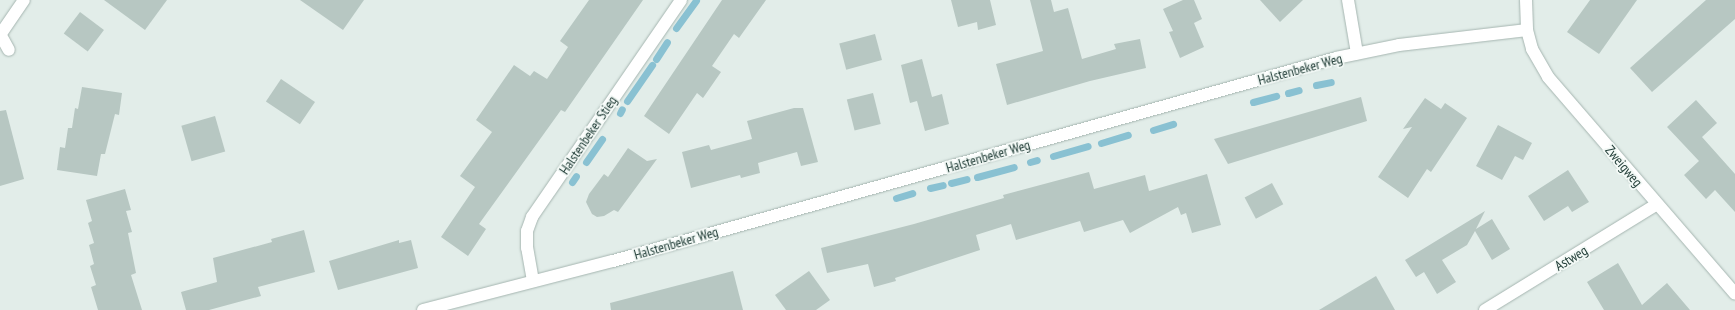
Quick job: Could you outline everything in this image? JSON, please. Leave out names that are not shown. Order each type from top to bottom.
[{"type":"street","points":[[9,50],[0,34],[24,0]]},
{"type":"street","name":"Halstenbeker Stieg","points":[[533,281],[527,248],[527,231],[532,216],[681,0]]},
{"type":"street","points":[[1348,0],[1357,53]]},
{"type":"street","points":[[1526,0],[1527,30]]},
{"type":"street","name":"Halstenbeker Weg","points":[[423,310],[533,281],[1357,53],[1527,30]]},
{"type":"street","name":"Zweigweg","points":[[1527,30],[1532,49],[1548,77],[1735,294]]},
{"type":"street","name":"Astweg","points":[[1484,310],[1657,204]]},
{"type":"building","points":[[104,0],[167,0],[145,30]]},
{"type":"building","points":[[300,0],[364,0],[343,30]]},
{"type":"building","points":[[589,0],[643,0],[565,112],[561,110],[479,224],[486,229],[468,256],[441,237],[475,187],[460,176],[492,132],[476,120],[514,65],[530,76],[534,71],[547,79],[568,47],[560,41]]},
{"type":"building","points":[[722,0],[766,0],[739,38],[734,34],[712,66],[721,72],[703,98],[697,93],[669,134],[644,116]]},
{"type":"building","points":[[951,0],[990,0],[996,25],[978,30],[977,22],[958,27]]},
{"type":"building","points":[[1030,0],[1051,0],[1054,12],[1068,8],[1082,59],[1116,49],[1114,44],[1140,39],[1146,68],[1090,81],[1007,105],[996,64],[1043,51]]},
{"type":"building","points":[[1183,0],[1194,0],[1202,19],[1194,23],[1204,47],[1180,58],[1169,32],[1173,31],[1163,9]]},
{"type":"building","points":[[1260,0],[1303,0],[1280,22]]},
{"type":"building","points":[[1590,0],[1637,0],[1599,54],[1567,32]]},
{"type":"building","points":[[1706,0],[1735,0],[1735,19],[1652,92],[1630,68]]},
{"type":"building","points":[[80,12],[104,30],[88,52],[64,34]]},
{"type":"building","points":[[875,34],[882,60],[846,70],[839,44]]},
{"type":"building","points":[[922,59],[932,97],[942,94],[949,124],[925,131],[917,101],[910,103],[901,65]]},
{"type":"building","points":[[281,79],[315,102],[300,124],[266,101]]},
{"type":"building","points":[[82,87],[122,93],[119,115],[115,114],[105,154],[101,154],[97,176],[57,170],[60,147],[65,148],[68,128],[72,128],[75,108],[78,109]]},
{"type":"building","points":[[873,93],[881,124],[855,131],[847,100]]},
{"type":"building","points":[[1361,97],[1367,121],[1228,164],[1214,139]]},
{"type":"building","points":[[1425,98],[1441,109],[1445,103],[1467,118],[1431,172],[1427,169],[1408,198],[1378,177],[1412,127],[1403,129]]},
{"type":"building","points":[[1696,100],[1717,123],[1702,137],[1735,174],[1735,212],[1715,190],[1706,199],[1684,175],[1699,161],[1667,127]]},
{"type":"building","points":[[794,108],[803,108],[818,162],[801,166],[797,152],[758,163],[760,173],[741,178],[740,175],[691,188],[682,152],[709,145],[711,150],[752,139],[747,121]]},
{"type":"building","points":[[6,110],[24,179],[0,186],[0,111]]},
{"type":"building","points":[[215,116],[225,152],[192,161],[181,126]]},
{"type":"building","points":[[1498,125],[1532,143],[1523,160],[1515,156],[1502,180],[1476,166]]},
{"type":"building","points":[[628,148],[647,161],[657,159],[618,212],[614,210],[604,216],[597,217],[592,214],[586,202],[589,194],[604,174],[608,177]]},
{"type":"building","points":[[1568,170],[1589,202],[1572,212],[1568,206],[1544,221],[1528,196]]},
{"type":"building","points":[[1089,172],[1094,189],[1145,175],[1149,191],[1207,174],[1221,225],[1192,233],[1186,213],[1181,215],[1178,207],[1130,233],[1123,220],[1084,232],[1080,221],[1016,240],[1011,224],[976,235],[980,250],[895,278],[896,281],[874,287],[868,264],[827,273],[821,248],[914,224],[1004,198],[1003,195]]},
{"type":"building","points":[[1272,183],[1283,204],[1256,219],[1245,198]]},
{"type":"building","points":[[125,189],[131,210],[126,211],[132,232],[128,233],[136,273],[131,275],[142,310],[98,310],[91,287],[96,285],[90,266],[94,264],[89,245],[94,243],[88,223],[92,221],[86,200]]},
{"type":"building","points":[[1485,211],[1476,229],[1492,219],[1510,249],[1492,260],[1475,231],[1467,245],[1442,260],[1456,282],[1437,294],[1424,272],[1416,277],[1405,260]]},
{"type":"building","points":[[304,230],[315,272],[258,287],[261,296],[209,310],[186,310],[181,292],[217,282],[213,258],[272,242],[271,239]]},
{"type":"building","points":[[399,240],[399,243],[411,240],[418,268],[338,290],[329,261]]},
{"type":"building","points":[[1618,263],[1642,305],[1667,283],[1690,310],[1604,310],[1587,282]]},
{"type":"building","points":[[733,271],[743,310],[611,310],[610,303]]},
{"type":"building","points":[[809,271],[830,300],[816,310],[786,310],[775,295]]},
{"type":"building","points":[[1376,276],[1395,310],[1319,310]]},
{"type":"waterway","points":[[676,28],[696,0]]},
{"type":"waterway","points":[[656,59],[667,42]]},
{"type":"waterway","points":[[627,101],[652,65]]},
{"type":"waterway","points":[[1316,85],[1331,82]]},
{"type":"waterway","points":[[1288,93],[1299,90]]},
{"type":"waterway","points":[[1253,102],[1276,96]]},
{"type":"waterway","points":[[620,113],[622,109]]},
{"type":"waterway","points":[[1153,130],[1173,124]]},
{"type":"waterway","points":[[1101,143],[1128,135]]},
{"type":"waterway","points":[[586,162],[602,139]]},
{"type":"waterway","points":[[1053,156],[1088,146]]},
{"type":"waterway","points":[[1030,162],[1037,160]]},
{"type":"waterway","points":[[977,177],[1014,167]]},
{"type":"waterway","points":[[572,182],[576,176]]},
{"type":"waterway","points":[[951,183],[967,179]]},
{"type":"waterway","points":[[930,188],[943,185]]},
{"type":"waterway","points":[[896,198],[912,193]]}]
